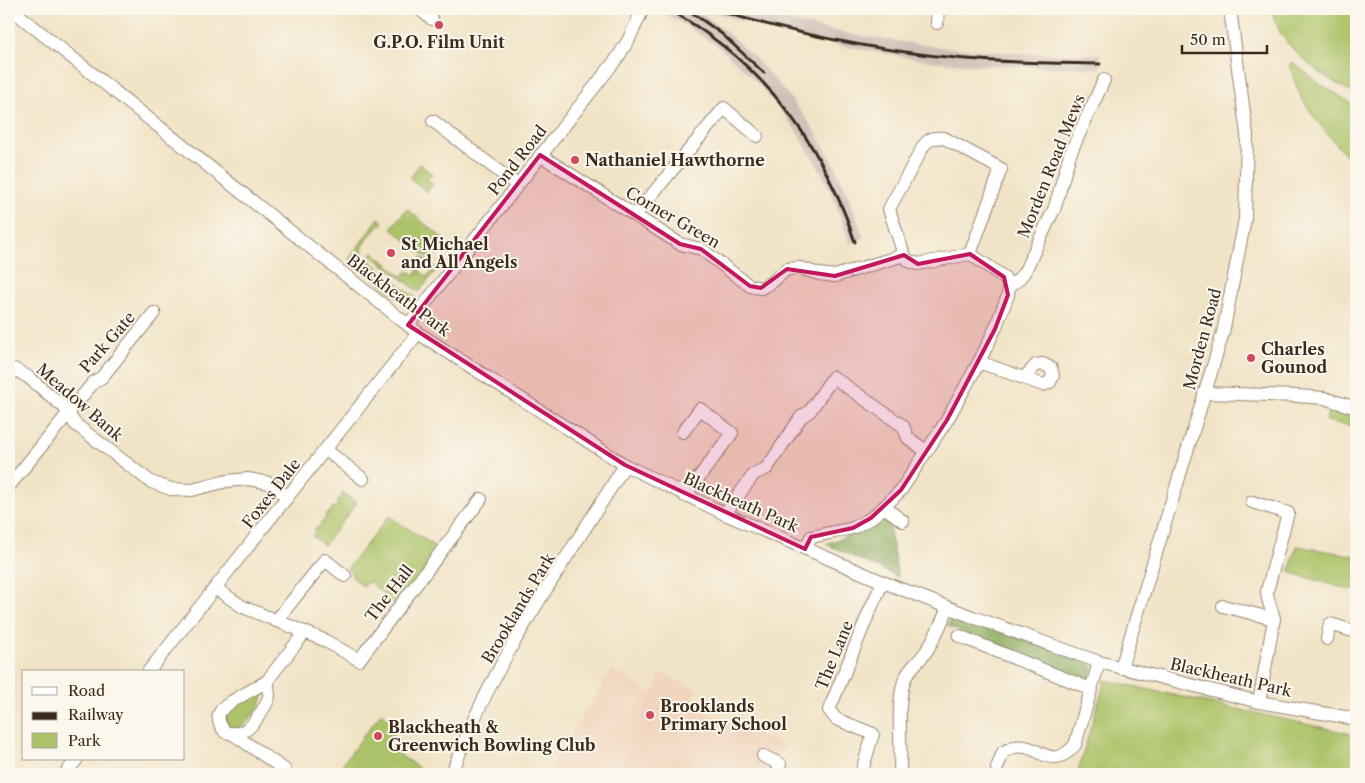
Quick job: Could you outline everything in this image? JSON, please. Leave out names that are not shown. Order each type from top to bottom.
[{"type":"street","name":"Blackheath Park","points":[[11,9],[413,329],[625,465],[685,496],[883,582],[948,608],[1100,662],[1259,702],[1356,719]]},
{"type":"street","points":[[419,9],[432,19]]},
{"type":"street","points":[[937,22],[938,9]]},
{"type":"street","name":"Morden Road","points":[[1120,668],[1223,333],[1245,219],[1247,135],[1230,9]]},
{"type":"street","name":"Pond Road","points":[[413,329],[517,185],[618,57],[629,39],[642,10]]},
{"type":"street","name":"Morden Road Mews","points":[[1008,286],[1018,280],[1025,270],[1056,207],[1070,154],[1104,80]]},
{"type":"street","points":[[635,216],[724,108],[757,136]]},
{"type":"street","points":[[433,120],[517,185]]},
{"type":"street","points":[[970,254],[1001,169],[944,138],[936,137],[928,140],[924,145],[889,209],[904,255],[909,261],[918,264],[970,254],[1004,277],[1008,286]]},
{"type":"street","name":"Corner Green","points":[[540,155],[680,244],[701,249],[750,286],[760,288],[772,282],[787,270],[800,268],[819,274],[835,276],[904,255]]},
{"type":"street","name":"Blackheath Park","points":[[805,549],[811,537],[852,528],[871,518],[901,490],[947,420],[978,362],[995,329],[1008,294],[1008,286]]},
{"type":"street","name":"Park Gate","points":[[9,486],[93,383],[102,377],[154,313]]},
{"type":"street","name":"Foxes Dale","points":[[150,670],[326,450],[413,329]]},
{"type":"street","points":[[978,362],[1024,378]]},
{"type":"street","name":"Meadow Bank","points":[[14,369],[28,377],[64,407],[75,424],[151,482],[171,490],[192,490],[227,481],[248,479],[269,484],[288,498]]},
{"type":"street","points":[[725,514],[754,474],[767,468],[801,418],[810,411],[834,377],[903,426],[908,438],[926,451]]},
{"type":"street","points":[[1204,393],[1324,398],[1356,408]]},
{"type":"street","points":[[683,432],[700,409],[732,433],[685,496]]},
{"type":"street","points":[[326,450],[363,479]]},
{"type":"street","name":"Brooklands Park","points":[[452,774],[483,701],[512,646],[625,465]]},
{"type":"street","name":"The Hall","points":[[215,588],[243,607],[324,640],[359,660],[481,499]]},
{"type":"street","points":[[1252,502],[1288,513],[1267,591],[1267,598],[1272,608],[1274,619],[1259,702]]},
{"type":"street","points":[[884,507],[903,521]]},
{"type":"street","points":[[276,621],[325,560],[345,576]]},
{"type":"street","name":"The Lane","points":[[861,774],[873,734],[836,719],[829,710],[883,582]]},
{"type":"street","points":[[1223,606],[1274,619]]},
{"type":"street","points":[[900,767],[900,714],[905,679],[935,638],[948,608]]},
{"type":"street","points":[[1327,639],[1330,624],[1356,632]]},
{"type":"street","points":[[285,770],[233,734],[225,732],[220,725],[219,715],[224,706],[267,681],[305,632]]},
{"type":"street","points":[[959,636],[1091,689]]},
{"type":"street","points":[[997,768],[1003,752],[1015,747],[1027,748],[1054,757],[1068,753],[1075,745],[1100,662]]},
{"type":"street","points":[[233,734],[248,729],[260,714],[269,698],[267,681]]},
{"type":"street","points":[[763,756],[780,764],[777,774]]},
{"type":"street","points":[[65,774],[76,760]]},
{"type":"highlighted area","points":[[540,155],[680,244],[701,249],[750,286],[761,288],[787,269],[835,276],[904,255],[918,264],[970,254],[1004,277],[1008,295],[995,329],[947,420],[901,490],[871,518],[853,528],[811,537],[805,549],[625,465],[408,325]]},
{"type":"shaded area","points":[[657,9],[696,9],[725,31],[757,60],[811,125],[833,162],[864,238],[850,244],[833,196],[819,168],[797,132],[776,104],[749,74],[721,49]]},
{"type":"shaded area","points":[[702,9],[744,9],[796,23],[855,35],[938,47],[1028,54],[1100,54],[1100,68],[975,65],[930,61],[842,46],[767,29]]},
{"type":"shaded area","name":"Brooklands Primary School","points":[[612,670],[649,692],[654,691],[661,673],[696,689],[691,704],[784,745],[773,774],[546,774]]},
{"type":"green space","points":[[1270,9],[1356,9],[1356,95],[1325,76],[1296,53],[1281,34]]},
{"type":"green space","points":[[1292,62],[1320,84],[1356,106],[1356,165],[1327,133],[1302,98],[1289,66]]},
{"type":"green space","points":[[420,164],[432,174],[427,179],[433,184],[427,192],[410,178]]},
{"type":"green space","points":[[407,209],[446,241],[431,260],[391,228]]},
{"type":"green space","points":[[379,218],[383,222],[365,241],[362,251],[363,257],[357,265],[349,259]]},
{"type":"green space","points":[[373,252],[402,276],[404,276],[406,271],[409,274],[410,271],[415,276],[418,269],[428,278],[427,276],[435,268],[422,257],[437,269],[419,292],[371,255]]},
{"type":"green space","points":[[366,258],[415,297],[408,306],[359,267]]},
{"type":"green space","points":[[1328,411],[1353,416],[1351,426],[1326,421]]},
{"type":"green space","points":[[343,493],[357,503],[324,545],[312,536],[316,531],[314,530],[316,527],[318,528],[333,507],[338,504],[336,502],[343,496],[341,495]]},
{"type":"green space","points":[[887,514],[898,577],[826,544],[858,531]]},
{"type":"green space","points":[[389,516],[440,550],[397,606],[369,581],[364,587],[351,576],[347,569]]},
{"type":"green space","points":[[1297,546],[1356,556],[1356,579],[1353,591],[1289,572]]},
{"type":"green space","points":[[952,613],[1089,664],[1093,667],[1089,683],[948,626]]},
{"type":"green space","points":[[1105,680],[1356,735],[1356,774],[1077,774]]},
{"type":"green space","points":[[264,693],[259,708],[244,725],[231,729],[227,726],[224,715],[227,711],[237,703]]},
{"type":"green space","name":"Blackheath & Greenwich Bowling Club","points":[[381,713],[399,727],[386,745],[427,774],[335,774]]},
{"type":"railway","points":[[668,9],[732,53],[784,107],[806,138],[825,170],[855,242]]},
{"type":"railway","points":[[687,9],[722,34],[764,73]]},
{"type":"railway","points":[[712,9],[772,26],[833,40],[925,55],[992,61],[1100,64]]},
{"type":"place","name":"G.P.O. Film Unit","points":[[439,25]]},
{"type":"place","name":"Nathaniel Hawthorne","points":[[575,160]]},
{"type":"place","name":"St Michael and All Angels","points":[[391,253]]},
{"type":"place","name":"Charles Gounod","points":[[1251,358]]},
{"type":"place","name":"Brooklands Primary School","points":[[650,715]]},
{"type":"place","name":"Blackheath & Greenwich Bowling Club","points":[[378,736]]}]
